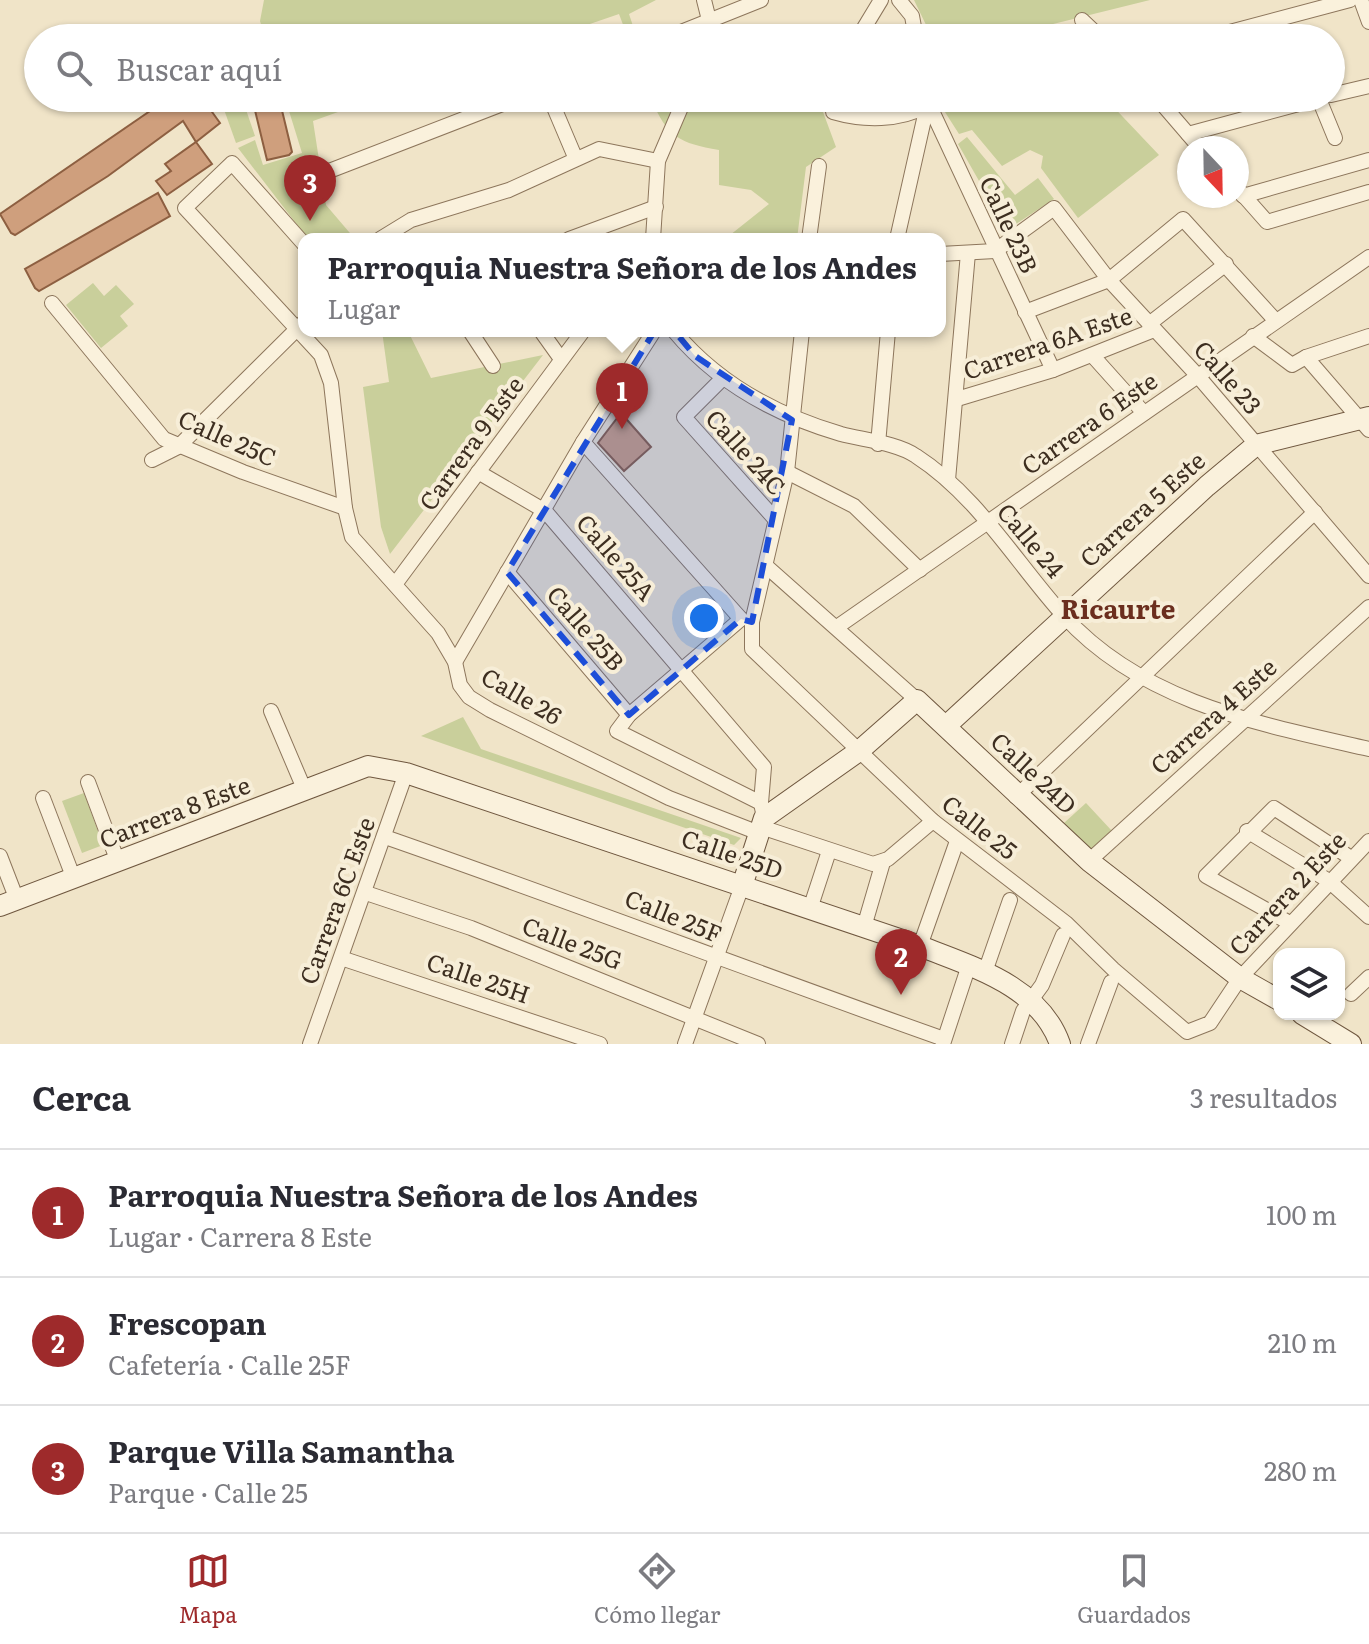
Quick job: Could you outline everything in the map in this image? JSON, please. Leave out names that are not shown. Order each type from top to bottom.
[{"type":"street","points":[[704,0],[709,24]]},
{"type":"street","points":[[699,24],[761,0]]},
{"type":"street","points":[[866,24],[881,0]]},
{"type":"street","points":[[899,0],[912,16],[913,24]]},
{"type":"street","points":[[1260,24],[1350,0]]},
{"type":"street","points":[[1361,0],[1369,22]]},
{"type":"street","points":[[1082,20],[1086,24]]},
{"type":"street","points":[[1345,92],[1369,86]]},
{"type":"street","points":[[311,178],[482,112]]},
{"type":"street","points":[[556,112],[575,157]]},
{"type":"street","points":[[654,233],[658,161],[679,112]]},
{"type":"street","points":[[846,112],[854,118],[908,116],[913,112]]},
{"type":"street","points":[[898,233],[925,112]]},
{"type":"street","name":"Calle 23B","points":[[932,112],[1053,370]]},
{"type":"street","points":[[1169,112],[1188,134],[1269,112]]},
{"type":"street","points":[[1325,112],[1335,138]]},
{"type":"street","points":[[390,233],[411,220],[509,190],[575,157],[611,149],[658,161]]},
{"type":"street","points":[[1249,190],[1369,160]]},
{"type":"street","points":[[298,237],[232,163],[185,208],[298,324]]},
{"type":"street","points":[[810,233],[819,166]]},
{"type":"street","points":[[1249,202],[1267,222],[1369,192]]},
{"type":"street","points":[[585,233],[656,207]]},
{"type":"street","name":"Calle 23","points":[[995,251],[1054,208],[1109,280],[1197,375],[1369,576]]},
{"type":"street","points":[[1025,312],[1109,280],[1183,219],[1275,320]]},
{"type":"street","points":[[946,254],[995,251]]},
{"type":"street","points":[[948,480],[968,253]]},
{"type":"street","name":"Carrera 6 Este","points":[[837,627],[1369,257]]},
{"type":"street","name":"Carrera 6A Este","points":[[957,399],[1053,370],[1152,327],[1226,264]]},
{"type":"street","name":"Calle 25C","points":[[52,303],[164,439],[178,447],[345,508]]},
{"type":"street","points":[[152,460],[178,447],[298,328]]},
{"type":"street","points":[[1253,336],[1292,365],[1306,357],[1369,336]]},
{"type":"street","name":"Calle 26","points":[[308,337],[321,355],[331,383],[345,508],[352,537],[438,633],[455,662],[460,685],[469,697],[669,798],[761,820]]},
{"type":"street","points":[[474,337],[493,366]]},
{"type":"street","points":[[545,337],[561,359]]},
{"type":"street","name":"Carrera 9 Este","points":[[396,583],[578,337]]},
{"type":"street","points":[[455,662],[583,442],[650,337]]},
{"type":"street","name":"Calle 24","points":[[679,337],[695,356],[723,378],[792,420],[913,454],[948,480],[988,523],[1064,616],[1102,653],[1139,677],[1244,720],[1369,749]]},
{"type":"street","points":[[801,337],[787,472],[774,518],[766,566],[747,620],[681,669],[629,715],[617,731],[761,820],[829,851],[878,863]]},
{"type":"street","points":[[878,444],[887,337]]},
{"type":"street","points":[[1092,355],[1144,413]]},
{"type":"street","points":[[1306,357],[1366,422]]},
{"type":"street","name":"Calle 24C","points":[[723,378],[684,417],[774,518]]},
{"type":"street","name":"Carrera 5 Este","points":[[946,726],[1256,445],[1366,422]]},
{"type":"street","points":[[583,442],[747,620]]},
{"type":"street","name":"Calle 25A","points":[[478,472],[545,511],[764,767],[761,820]]},
{"type":"street","points":[[787,472],[854,506],[920,570]]},
{"type":"street","points":[[1016,797],[1315,512]]},
{"type":"street","name":"Calle 24D","points":[[766,566],[946,726],[1016,797],[1089,861],[1240,978],[1273,997]]},
{"type":"street","name":"Calle 25B","points":[[507,572],[629,715]]},
{"type":"street","name":"Carrera 4 Este","points":[[1089,861],[1369,607]]},
{"type":"street","name":"Calle 25","points":[[747,620],[752,649],[933,821],[1066,923],[1113,969],[1187,1032]]},
{"type":"street","points":[[685,1044],[742,886],[761,820],[859,751],[917,700]]},
{"type":"street","points":[[271,711],[305,791]]},
{"type":"street","name":"Carrera 8 Este","points":[[8,903],[368,766]]},
{"type":"street","name":"Calle 25D","points":[[368,766],[406,773],[977,968],[1032,1001],[1058,1039]]},
{"type":"street","name":"Carrera 6C Este","points":[[310,1044],[406,773]]},
{"type":"street","points":[[88,782],[118,862]]},
{"type":"street","points":[[43,798],[74,879]]},
{"type":"street","points":[[1288,922],[1206,876],[1247,831],[1274,808],[1351,858]]},
{"type":"street","points":[[864,927],[878,863],[933,821]]},
{"type":"street","points":[[1247,831],[1329,881],[1369,917]]},
{"type":"street","name":"Calle 25F","points":[[385,837],[615,917],[944,1042]]},
{"type":"street","points":[[920,946],[957,841]]},
{"type":"street","name":"Carrera 2 Este","points":[[1187,1032],[1198,1031],[1210,1023],[1240,978],[1288,922],[1369,841]]},
{"type":"street","points":[[810,909],[829,851]]},
{"type":"street","points":[[0,856],[8,903]]},
{"type":"street","name":"Calle 25G","points":[[366,893],[471,928],[694,1016],[752,1043]]},
{"type":"street","points":[[944,1042],[1010,900]]},
{"type":"street","points":[[1012,1044],[1023,1011],[1032,1001],[1063,935]]},
{"type":"street","name":"Calle 25H","points":[[341,958],[600,1044]]},
{"type":"street","points":[[1351,994],[1369,977]]},
{"type":"street","points":[[1088,1044],[1111,982]]},
{"type":"street","points":[[1312,1020],[1351,1044]]},
{"type":"highlighted area","points":[[663,317],[695,356],[792,420],[752,622],[741,619],[629,715],[507,572]]},
{"type":"green space","points":[[264,0],[656,0],[629,14],[632,24],[623,24],[619,14],[590,24],[261,24]]},
{"type":"green space","points":[[914,0],[1150,0],[1053,24],[926,24]]},
{"type":"green space","points":[[225,112],[247,112],[255,136],[236,143]]},
{"type":"green space","points":[[289,112],[338,112],[313,121],[326,205],[350,233],[303,233],[238,148],[255,140],[263,165],[302,153]]},
{"type":"green space","points":[[658,112],[823,112],[836,147],[806,167],[798,233],[733,233],[769,204],[751,190],[719,185],[719,150],[685,141],[663,122]]},
{"type":"green space","points":[[945,112],[1118,112],[1159,155],[1078,218],[1041,168],[1043,156],[1030,150],[1002,166],[972,130],[959,134]]},
{"type":"green space","points":[[967,137],[1015,195],[1038,178],[1054,199],[1007,230],[958,144]]},
{"type":"green space","points":[[93,283],[104,296],[116,285],[134,304],[120,316],[128,326],[101,348],[66,305]]},
{"type":"green space","points":[[383,337],[411,337],[431,378],[543,355],[390,554],[381,527],[363,387],[389,382]]},
{"type":"green space","points":[[463,717],[481,749],[741,838],[734,845],[421,736]]},
{"type":"green space","points":[[84,793],[103,845],[82,853],[62,801]]},
{"type":"green space","points":[[1086,803],[1112,831],[1091,851],[1064,823]]},
{"type":"building","points":[[149,112],[212,112],[220,123],[196,142],[183,121],[108,176],[15,235],[0,214]]},
{"type":"building","points":[[255,112],[282,112],[292,152],[267,160]]},
{"type":"building","points":[[196,142],[212,164],[167,195],[156,181],[171,171],[165,164]]},
{"type":"building","points":[[158,193],[170,216],[39,291],[35,288],[25,269]]},
{"type":"building","points":[[621,413],[651,447],[624,471],[598,443]]},
{"type":"place","name":"Parque Villa Samantha","points":[[310,221]]},
{"type":"place","name":"Parroquia Nuestra Señora de los Andes","points":[[622,429]]},
{"type":"place","name":"Frescopan","points":[[901,995]]},
{"type":"district","name":"Ricaurte","points":[[1118,610]]}]
